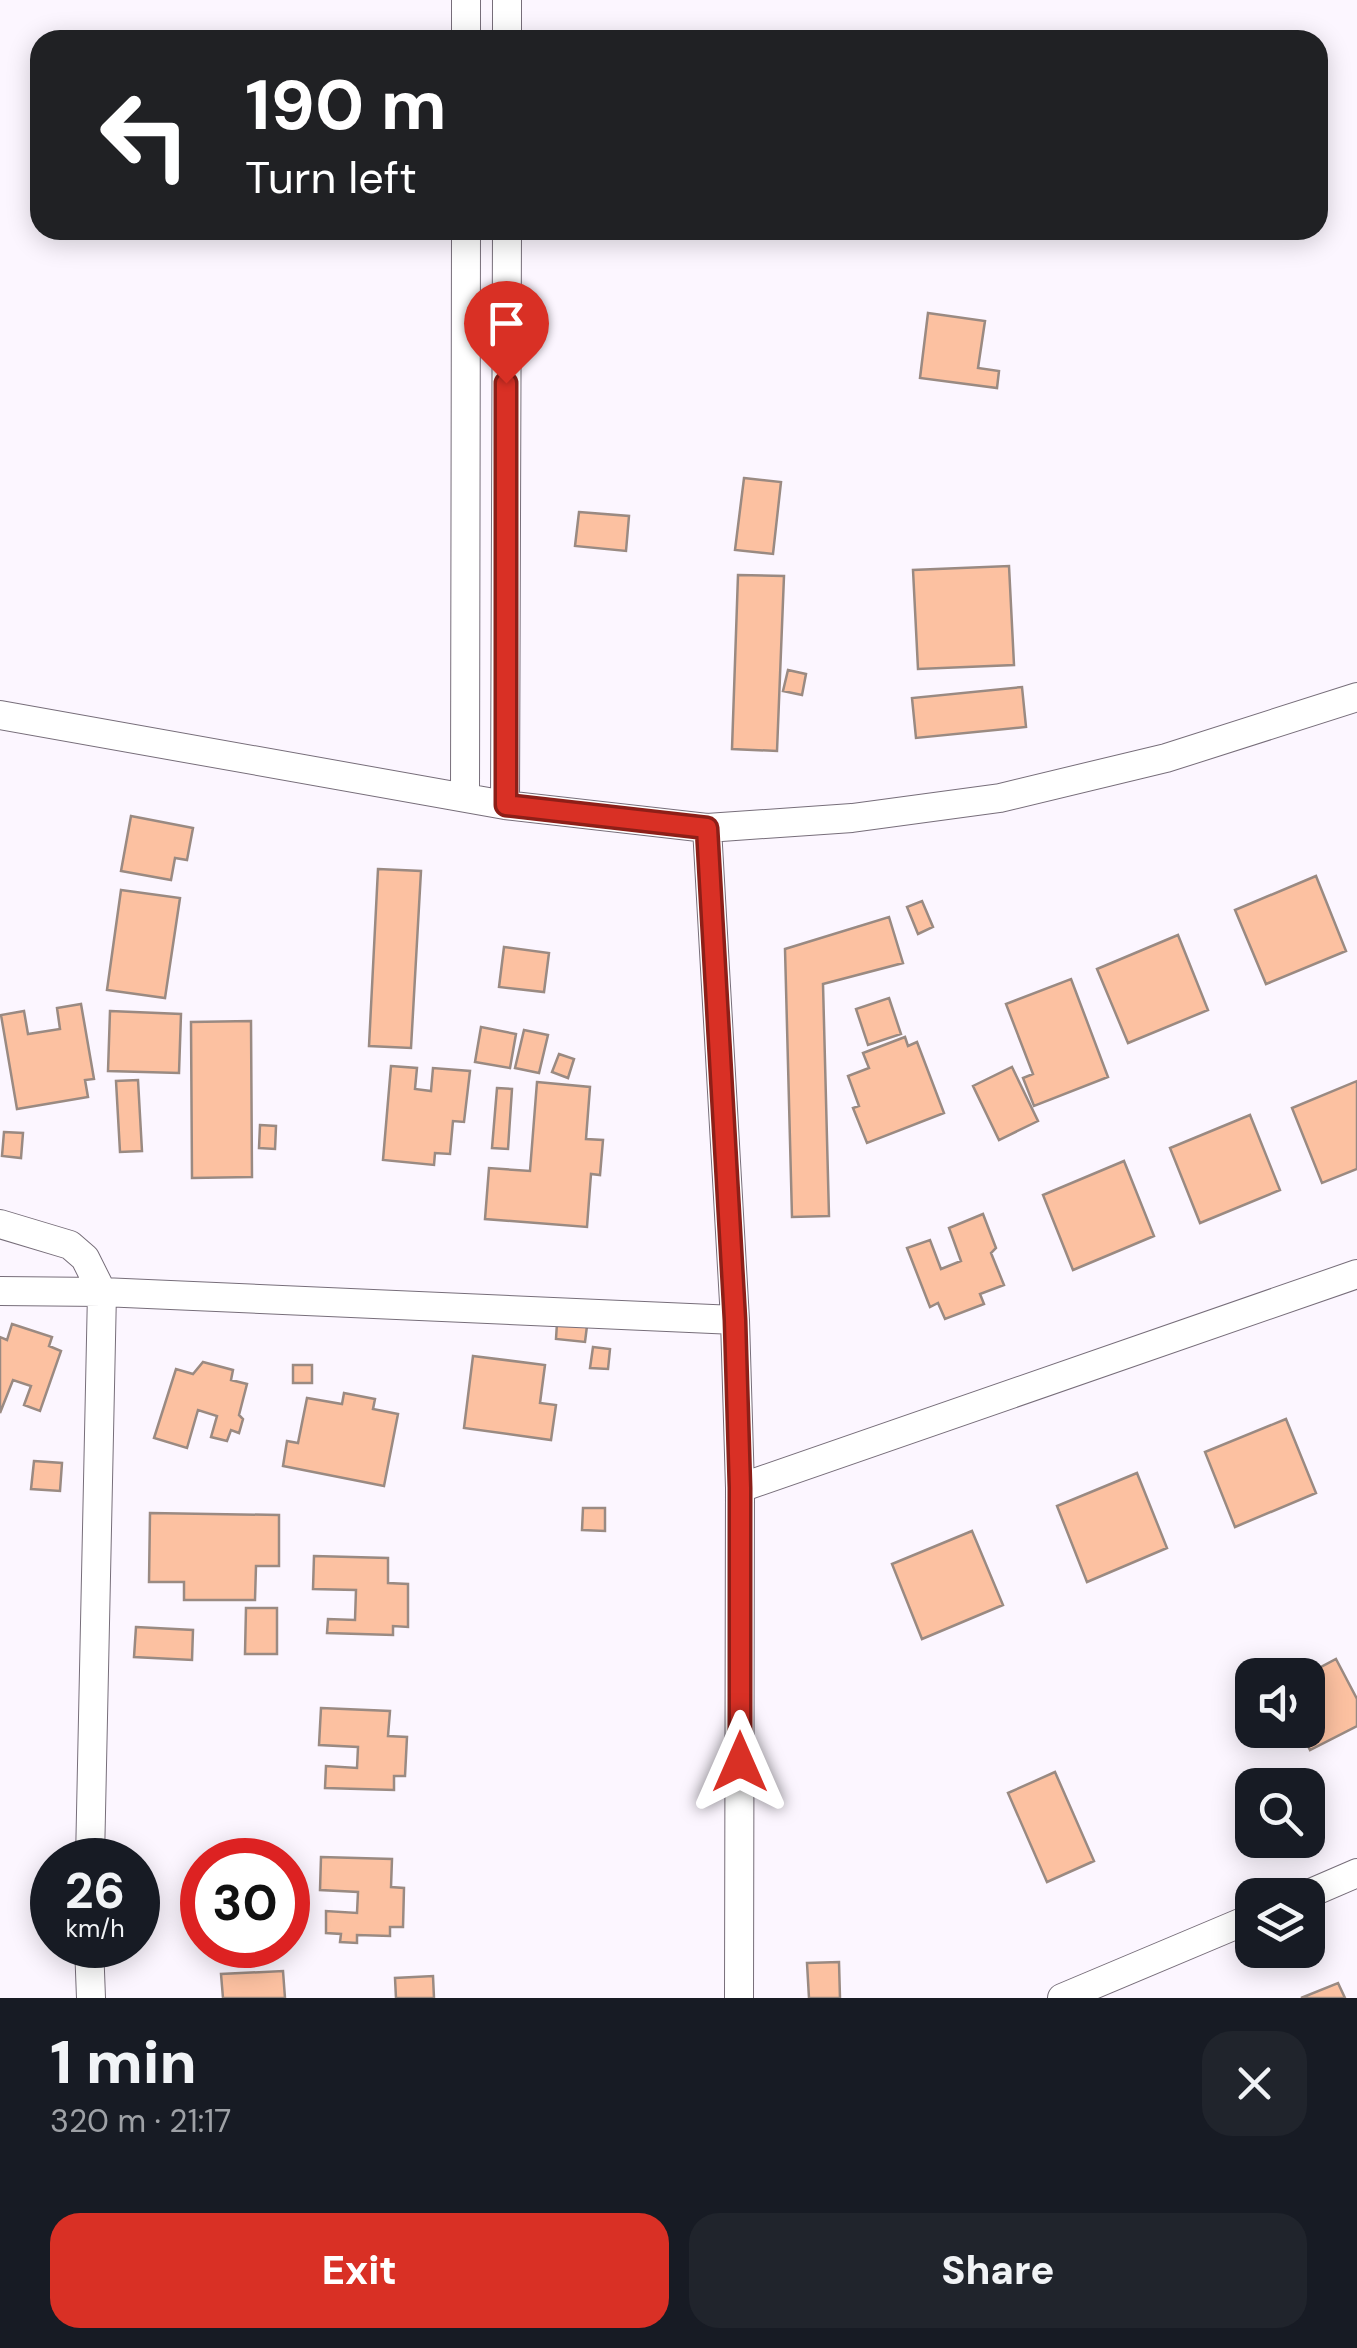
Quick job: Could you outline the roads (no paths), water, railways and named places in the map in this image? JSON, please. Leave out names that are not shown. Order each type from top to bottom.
[{"type":"street","points":[[466,0],[466,30]]},
{"type":"street","points":[[507,30],[508,0]]},
{"type":"street","points":[[466,240],[466,796]]},
{"type":"street","points":[[506,805],[507,240]]},
{"type":"street","points":[[0,715],[506,805],[707,828],[852,818],[1000,798],[1166,758],[1357,697]]},
{"type":"street","points":[[707,828],[735,1320],[740,1488],[740,1998]]},
{"type":"street","points":[[0,1224],[70,1245],[86,1258],[102,1292],[90,1838]]},
{"type":"street","points":[[740,1488],[1357,1274]]},
{"type":"street","points":[[0,1291],[102,1292],[735,1320]]},
{"type":"street","points":[[1325,1887],[1357,1873]]},
{"type":"street","points":[[1062,1998],[1235,1925]]},
{"type":"street","points":[[90,1968],[91,1998]]}]
